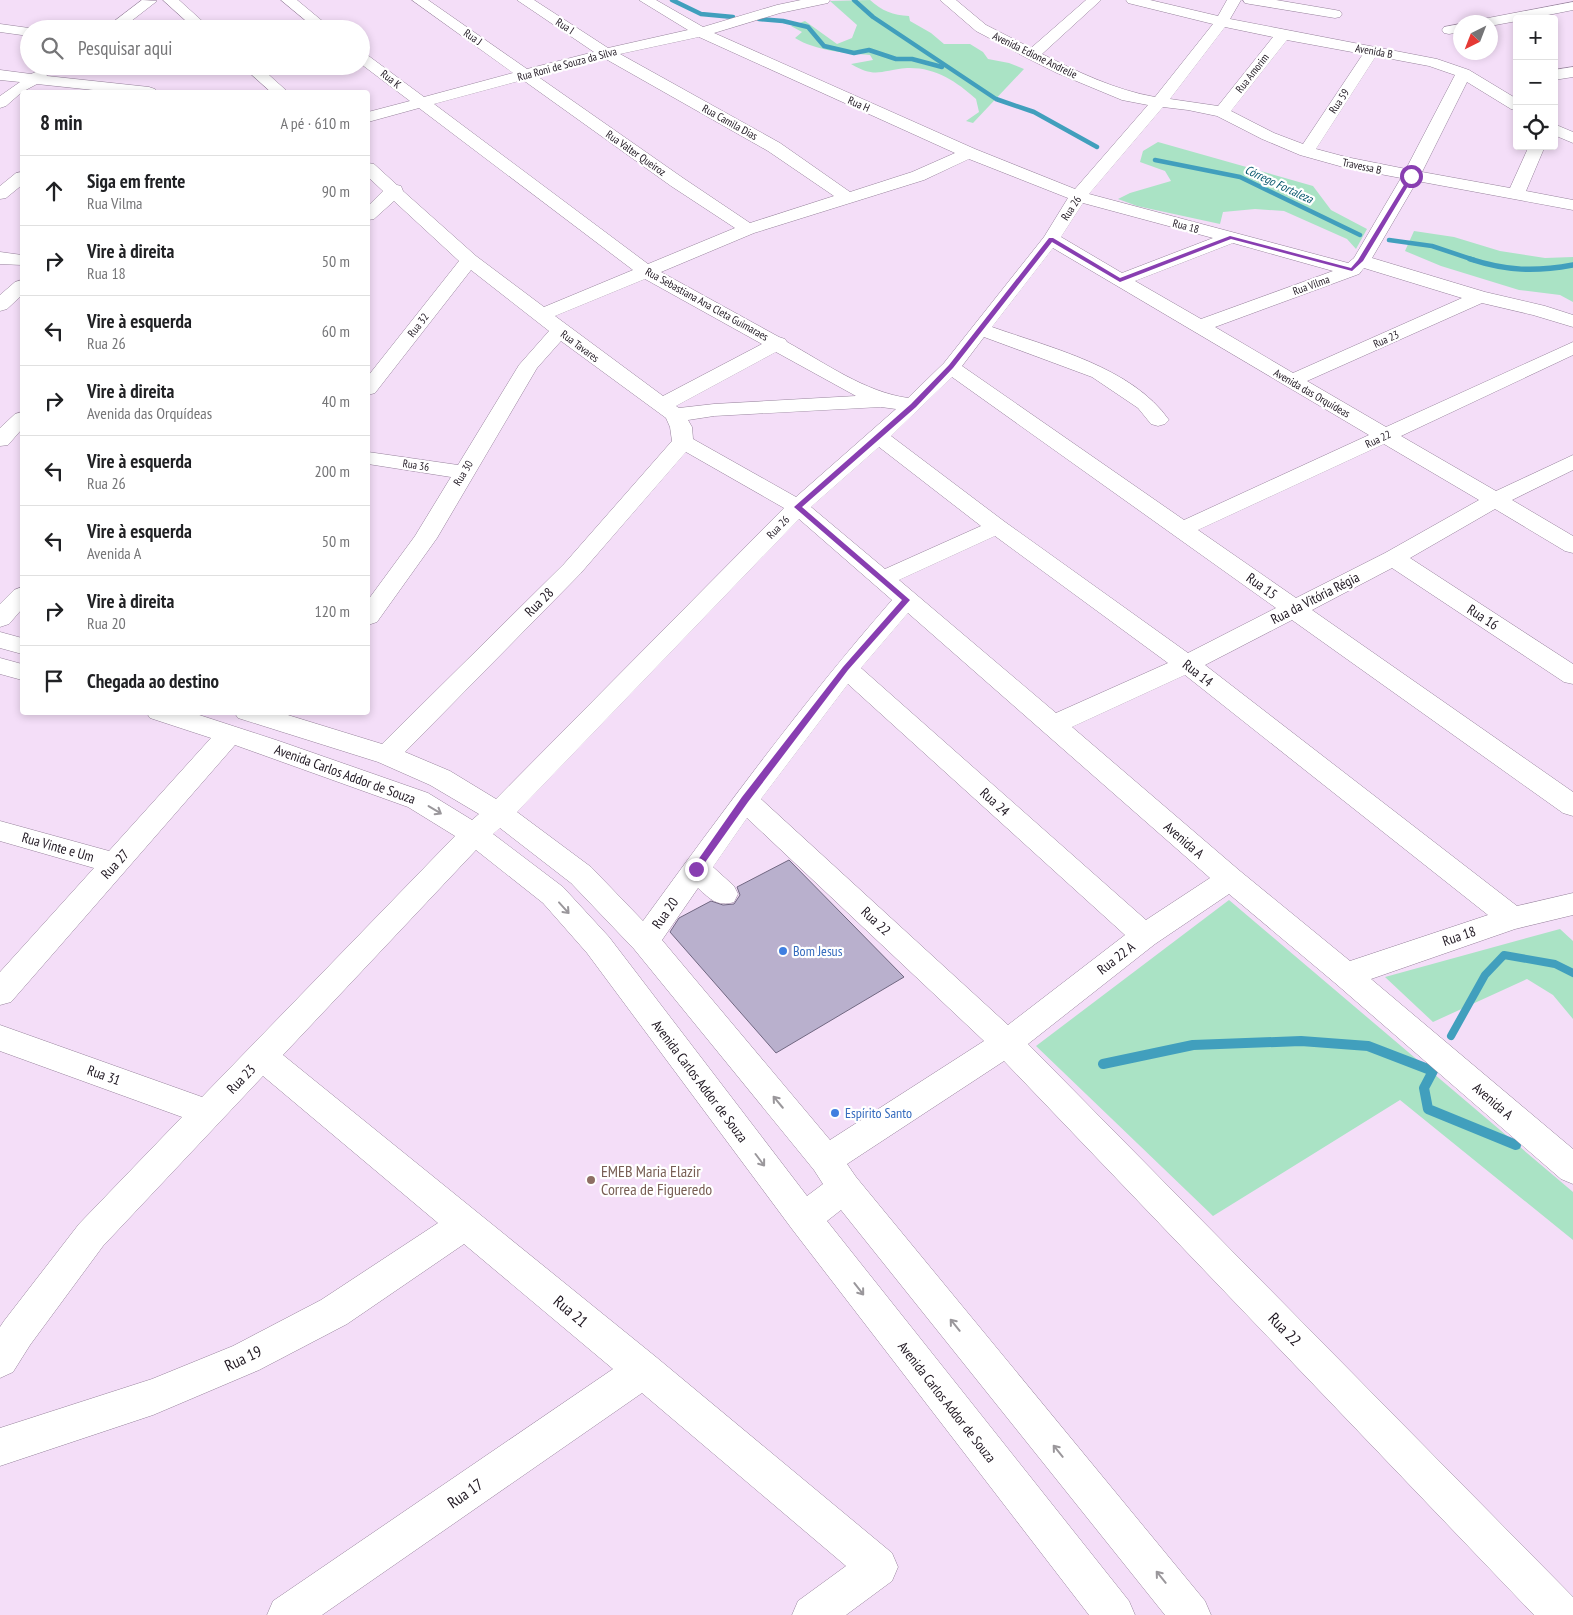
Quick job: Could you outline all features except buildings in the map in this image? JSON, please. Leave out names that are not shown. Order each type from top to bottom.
[{"type":"street","points":[[122,20],[147,0]]},
{"type":"street","points":[[170,0],[193,20]]},
{"type":"street","points":[[288,0],[314,20]]},
{"type":"street","name":"Rua J","points":[[419,0],[526,75]]},
{"type":"street","name":"Rua I","points":[[524,0],[606,53]]},
{"type":"street","name":"Rua H","points":[[646,0],[701,32],[968,153],[1078,196]]},
{"type":"street","name":"Rua Roni de Souza da Silva","points":[[370,117],[420,102],[606,53],[701,32],[769,7],[823,0]]},
{"type":"street","name":"Avenida Edione Andrelie","points":[[946,0],[981,28],[1062,70],[1128,97],[1160,102]]},
{"type":"street","points":[[1032,55],[1094,0]]},
{"type":"street","name":"Avenida B","points":[[1133,0],[1201,15],[1221,23],[1432,62],[1464,73],[1515,105]]},
{"type":"street","name":"Rua 26","points":[[499,813],[798,507],[914,406],[951,367],[1051,240],[1078,196],[1160,102],[1221,23],[1234,0]]},
{"type":"street","points":[[1250,0],[1335,14]]},
{"type":"street","points":[[1498,20],[1573,6]]},
{"type":"street","points":[[0,28],[20,31]]},
{"type":"street","name":"Rua Amorim","points":[[1222,112],[1283,35]]},
{"type":"street","name":"Rua 59","points":[[1306,151],[1373,50]]},
{"type":"street","name":"Rua Camila Dias","points":[[606,53],[774,146],[848,198]]},
{"type":"street","name":"Rua K","points":[[370,64],[420,102]]},
{"type":"street","points":[[1558,74],[1573,72]]},
{"type":"street","points":[[1356,265],[1411,176],[1464,73]]},
{"type":"street","points":[[0,75],[123,90]]},
{"type":"street","points":[[0,103],[41,75]]},
{"type":"street","points":[[260,75],[278,90]]},
{"type":"street","name":"Rua Valter Queiroz","points":[[526,75],[677,182],[748,229]]},
{"type":"street","name":"Rua Sebastiana Ana Cleta Guimaraes","points":[[420,102],[474,140],[647,272],[778,343],[859,390],[885,401],[914,406]]},
{"type":"street","name":"Travessa B","points":[[1160,102],[1188,104],[1222,112],[1268,136],[1306,151],[1343,162],[1573,206]]},
{"type":"street","points":[[1558,131],[1573,138]]},
{"type":"street","points":[[1516,194],[1535,150]]},
{"type":"street","points":[[542,315],[748,229],[918,176],[968,153]]},
{"type":"street","name":"Rua Tavares","points":[[370,170],[469,260],[542,315],[560,331],[668,410]]},
{"type":"street","points":[[2,193],[20,179]]},
{"type":"street","points":[[370,213],[394,190]]},
{"type":"street","points":[[2,193],[20,193]]},
{"type":"street","name":"Rua 18","points":[[1078,196],[1230,238],[1356,265],[1538,310],[1573,322]]},
{"type":"street","points":[[1120,280],[1230,238]]},
{"type":"street","name":"Avenida das Orquídeas","points":[[1051,240],[1573,546]]},
{"type":"street","points":[[0,258],[20,260]]},
{"type":"street","name":"Rua 32","points":[[370,386],[469,260]]},
{"type":"street","name":"Rua Vilma","points":[[1199,326],[1356,265]]},
{"type":"street","points":[[0,305],[20,288]]},
{"type":"street","name":"Rua 23","points":[[1291,381],[1480,297]]},
{"type":"street","points":[[980,329],[1099,373],[1145,404],[1158,420]]},
{"type":"street","name":"Rua 30","points":[[370,614],[425,538],[529,365],[560,331]]},
{"type":"street","points":[[668,410],[778,343]]},
{"type":"street","name":"Rua 22","points":[[1183,529],[1573,348]]},
{"type":"street","name":"Rua 15","points":[[951,367],[1573,806]]},
{"type":"street","points":[[668,410],[714,410],[885,401]]},
{"type":"street","points":[[668,410],[682,427],[683,442],[798,507]]},
{"type":"street","points":[[0,440],[20,420]]},
{"type":"street","name":"Rua 14","points":[[878,436],[997,527],[1187,664],[1512,918]]},
{"type":"street","name":"Rua 28","points":[[387,755],[572,569],[683,442]]},
{"type":"street","name":"Rua 36","points":[[370,458],[464,472]]},
{"type":"street","name":"Rua da Vitória Régia","points":[[1053,725],[1187,664],[1393,558],[1495,500],[1573,462]]},
{"type":"street","name":"Avenida A","points":[[798,507],[1230,879],[1346,975],[1573,1169]]},
{"type":"street","points":[[882,579],[997,527]]},
{"type":"street","name":"Rua 16","points":[[1393,558],[1573,676]]},
{"type":"street","points":[[0,618],[20,596]]},
{"type":"street","name":"Rua 20","points":[[645,941],[745,800],[846,668],[906,600]]},
{"type":"street","points":[[0,640],[20,645]]},
{"type":"street","points":[[0,666],[20,671]]},
{"type":"street","name":"Rua 24","points":[[846,668],[1145,936]]},
{"type":"street","name":"Avenida Carlos Addor de Souza","points":[[179,715],[238,724],[294,719],[387,755],[440,778],[499,813],[581,875],[645,941],[826,1160],[844,1188],[1191,1615]]},
{"type":"street","name":"Avenida Carlos Addor de Souza","points":[[238,724],[270,747],[418,800],[474,834],[553,895],[598,945],[804,1218],[1116,1615]]},
{"type":"street","name":"Rua 27","points":[[0,992],[238,724]]},
{"type":"street","name":"Rua 22","points":[[745,800],[1007,1043],[1562,1615]]},
{"type":"street","name":"Rua 23","points":[[0,1360],[17,1333],[91,1235],[474,834],[499,813]]},
{"type":"street","name":"Rua Vinte e Um","points":[[0,830],[115,864]]},
{"type":"street","points":[[696,869],[724,894]]},
{"type":"street","name":"Rua 22 A","points":[[1007,1043],[1145,936],[1230,879]]},
{"type":"street","name":"Rua 18","points":[[1346,975],[1512,918],[1573,904]]},
{"type":"street","name":"Rua 31","points":[[0,1038],[209,1113]]},
{"type":"street","points":[[826,1160],[1007,1043]]},
{"type":"street","name":"Rua 21","points":[[262,1057],[643,1370],[878,1567],[812,1615]]},
{"type":"street","points":[[804,1218],[844,1188]]},
{"type":"street","name":"Rua 19","points":[[0,1448],[153,1397],[246,1358],[334,1312],[465,1224]]},
{"type":"street","name":"Rua 17","points":[[287,1615],[643,1370]]},
{"type":"street","points":[[1567,1615],[1573,1608]]},
{"type":"green space","points":[[870,0],[888,12],[909,16],[910,21],[931,33],[944,44],[970,44],[983,52],[988,59],[1009,63],[1024,69],[973,123],[966,121],[979,112],[976,99],[961,86],[944,76],[917,68],[879,72],[867,71],[851,64],[873,60],[870,55],[822,49],[795,38],[802,32],[791,26],[805,21],[837,44],[852,38],[857,25],[830,1]]},
{"type":"green space","points":[[1158,142],[1313,186],[1331,210],[1367,229],[1356,249],[1347,239],[1284,211],[1255,209],[1223,212],[1220,224],[1137,206],[1118,199],[1130,193],[1171,181],[1165,171],[1140,162],[1143,151]]},
{"type":"green space","points":[[1414,231],[1454,237],[1500,251],[1545,258],[1573,257],[1573,302],[1560,295],[1519,290],[1441,266],[1405,251]]},
{"type":"green space","points":[[1229,900],[1573,1192],[1573,1240],[1400,1100],[1213,1216],[1036,1046]]},
{"type":"green space","points":[[1560,929],[1573,941],[1573,1019],[1553,995],[1527,979],[1433,1022],[1385,977]]},
{"type":"waterway","name":"Córrego Fortaleza","points":[[672,0],[701,14],[733,17]]},
{"type":"waterway","name":"Córrego Fortaleza","points":[[854,0],[873,17],[996,99],[1034,112],[1097,147]]},
{"type":"waterway","name":"Córrego Fortaleza","points":[[759,19],[783,21],[808,27],[824,46],[854,53],[869,50],[896,59],[912,59],[942,67]]},
{"type":"waterway","name":"Córrego Fortaleza","points":[[1155,160],[1240,177],[1360,235]]},
{"type":"waterway","name":"Córrego Fortaleza","points":[[1389,240],[1432,246],[1474,260]]},
{"type":"waterway","name":"Córrego Fortaleza","points":[[1470,259],[1496,266],[1521,269],[1546,269],[1573,265]]},
{"type":"waterway","points":[[1451,1036],[1485,975],[1504,955],[1555,964],[1573,973]]},
{"type":"waterway","points":[[1103,1064],[1193,1045],[1301,1041],[1368,1046],[1433,1071],[1424,1088],[1428,1109],[1516,1145]]},
{"type":"place","name":"Bom Jesus","points":[[783,951]]},
{"type":"place","name":"Espírito Santo","points":[[835,1113]]},
{"type":"place","name":"EMEB Maria Elazir Correa de Figueredo","points":[[591,1180]]},
{"type":"route","points":[[696,869],[745,800],[846,668],[906,600],[798,507],[914,406],[951,367],[1051,240],[1120,280],[1230,238],[1352,270],[1361,261],[1411,176]]}]
